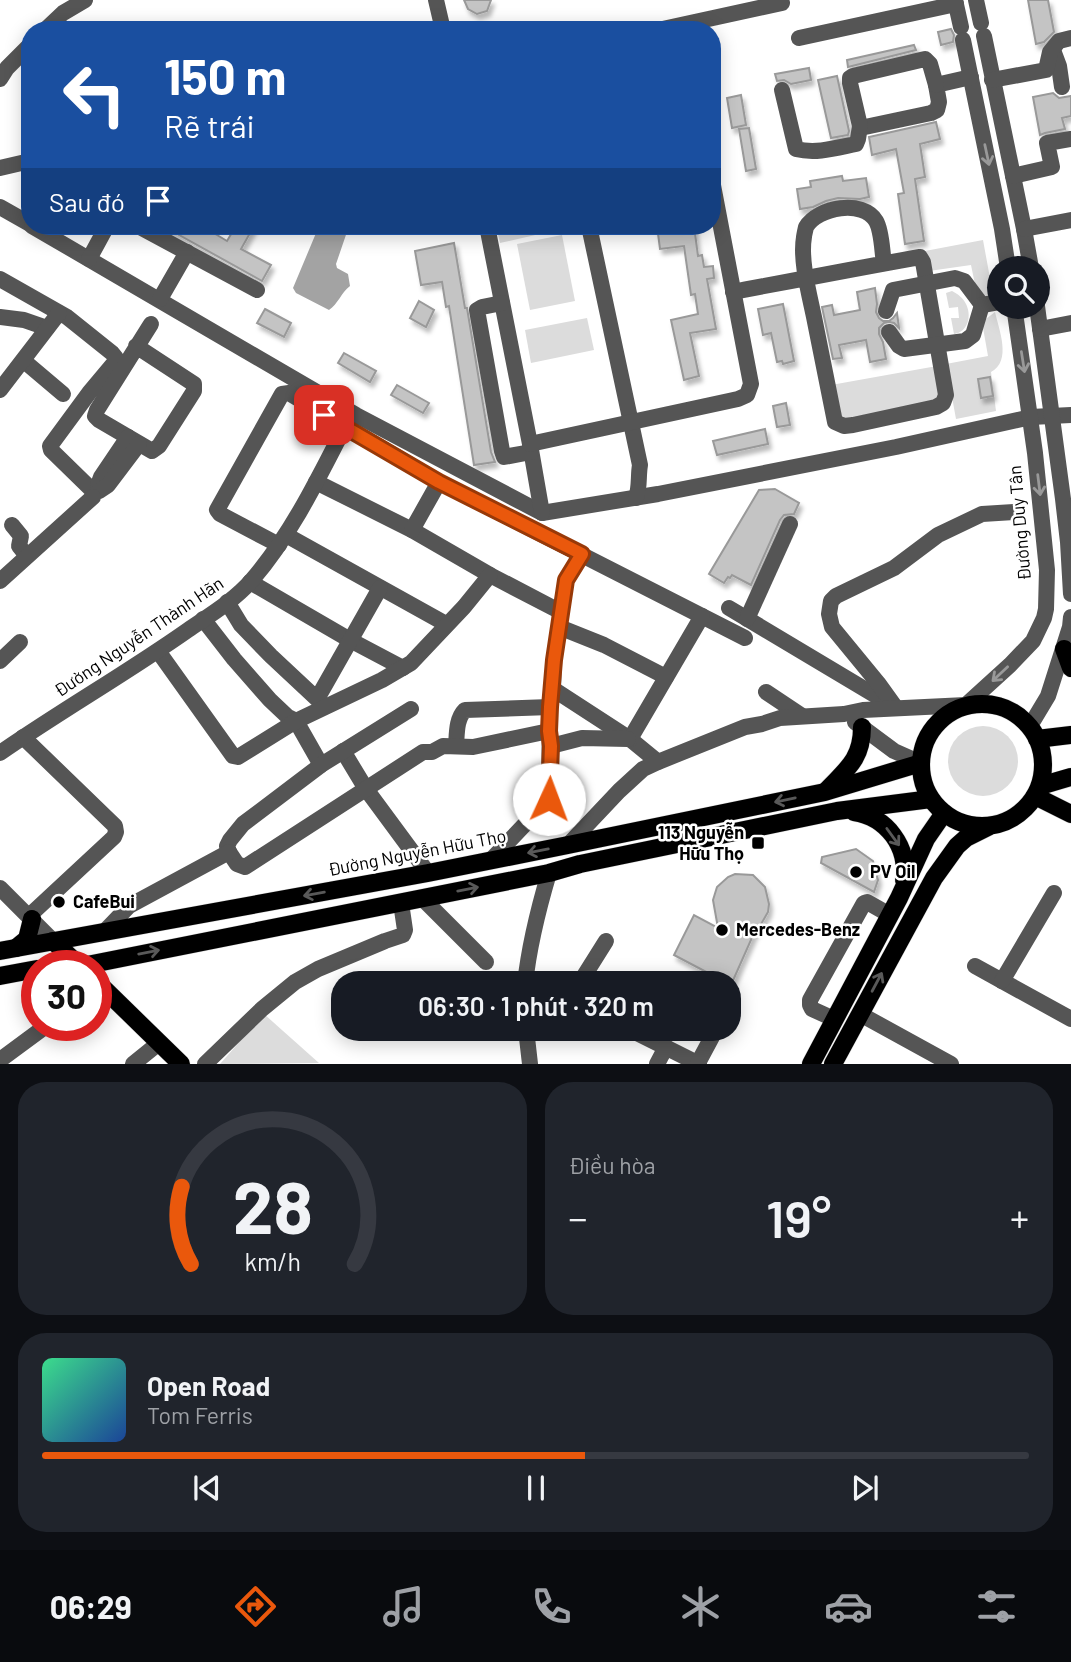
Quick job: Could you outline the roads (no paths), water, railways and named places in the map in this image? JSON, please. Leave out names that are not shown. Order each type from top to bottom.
[{"type":"main road","points":[[1064,649],[1071,668]]},
{"type":"main road","points":[[833,1063],[924,895],[949,857],[966,838],[983,828],[1000,824],[1014,818],[1026,808],[1037,791],[1043,770],[1042,754],[1034,732],[1020,716],[1007,709],[994,704],[965,705],[938,722],[929,734],[921,762],[925,786],[937,806],[956,820],[971,825],[1000,824]]},
{"type":"main road","points":[[825,792],[858,756],[862,727]]},
{"type":"main road","points":[[1034,732],[1071,735]]},
{"type":"main road","name":"Đường Nguyễn Hữu Thọ","points":[[8,950],[568,845],[825,792],[921,762]]},
{"type":"main road","points":[[1037,791],[1071,777]]},
{"type":"main road","points":[[1037,791],[1071,814]]},
{"type":"main road","points":[[112,960],[549,873],[580,864],[837,811],[937,806]]},
{"type":"main road","points":[[811,1063],[899,898],[926,839],[937,806]]},
{"type":"main road","points":[[837,811],[868,815],[885,826],[898,842],[905,861],[899,898]]},
{"type":"main road","points":[[8,950],[27,939],[31,918]]},
{"type":"main road","points":[[53,941],[63,950]]},
{"type":"main road","points":[[112,962],[115,959]]},
{"type":"main road","points":[[0,976],[21,972]]},
{"type":"main road","points":[[112,998],[181,1063]]},
{"type":"street","points":[[55,21],[85,0]]},
{"type":"street","points":[[436,0],[441,21]]},
{"type":"street","points":[[976,0],[1029,256]]},
{"type":"street","points":[[799,38],[956,2],[1006,256]]},
{"type":"street","points":[[706,21],[782,3]]},
{"type":"street","points":[[1066,86],[1053,50],[1059,41],[1071,38]]},
{"type":"street","points":[[0,79],[21,55]]},
{"type":"street","points":[[782,90],[796,149],[830,150],[856,144],[858,139],[860,126],[850,78],[925,60],[930,64],[939,103],[937,110],[860,126]]},
{"type":"street","points":[[992,80],[1059,66]]},
{"type":"street","points":[[936,85],[971,77]]},
{"type":"street","points":[[982,129],[1002,125]]},
{"type":"street","points":[[1013,176],[1052,167],[1047,143],[1071,139]]},
{"type":"street","points":[[0,168],[21,163]]},
{"type":"street","points":[[0,207],[21,219]]},
{"type":"street","points":[[733,292],[806,278],[884,263],[920,257],[927,283],[946,396],[943,403],[936,407],[853,425],[844,426],[835,422],[806,278],[803,240],[806,227],[819,215],[830,210],[859,208],[872,215],[878,223],[884,263]]},
{"type":"street","points":[[1024,229],[1071,220]]},
{"type":"street","points":[[502,303],[477,310],[504,457],[632,422],[738,399],[747,395],[751,384],[721,228]]},
{"type":"street","points":[[48,235],[356,415],[541,513],[658,494],[1031,417],[1071,415]]},
{"type":"street","points":[[89,259],[102,235]]},
{"type":"street","points":[[155,235],[257,290]]},
{"type":"street","points":[[489,235],[531,448],[541,513]]},
{"type":"street","points":[[591,235],[640,465],[636,498]]},
{"type":"street","points":[[160,299],[187,252]]},
{"type":"street","points":[[886,311],[893,290],[955,278],[964,281],[982,305]]},
{"type":"street","points":[[0,279],[67,317],[116,358],[50,446],[51,450],[96,492]]},
{"type":"street","points":[[982,305],[987,304]]},
{"type":"street","points":[[889,332],[904,349],[965,341],[973,335],[982,305]]},
{"type":"street","points":[[0,390],[59,313]]},
{"type":"street","points":[[0,317],[24,320],[47,328]]},
{"type":"street","name":"Đường Duy Tân","points":[[965,705],[1010,665],[1032,641],[1044,618],[1046,559],[1031,417],[1016,319]]},
{"type":"street","points":[[1039,319],[1068,542],[1071,594]]},
{"type":"street","points":[[1040,329],[1071,323]]},
{"type":"street","points":[[136,346],[189,380],[195,388],[156,450],[152,451],[95,416],[97,410],[136,346],[151,324]]},
{"type":"street","points":[[24,361],[63,394]]},
{"type":"street","points":[[489,381],[516,374]]},
{"type":"street","points":[[446,624],[380,588],[283,540],[220,514],[217,510],[282,394],[289,393],[439,482],[746,638]]},
{"type":"street","name":"Đường Nguyễn Thành Hãn","points":[[0,754],[158,651],[227,602],[250,582],[283,540],[341,435],[342,425]]},
{"type":"street","points":[[0,581],[96,492],[108,485],[133,441]]},
{"type":"street","points":[[640,465],[658,494]]},
{"type":"street","points":[[316,482],[412,530],[604,645],[666,677]]},
{"type":"street","points":[[412,530],[439,482]]},
{"type":"street","points":[[896,708],[832,627],[829,614],[831,601],[836,596],[894,568],[938,535],[982,514],[1014,512]]},
{"type":"street","points":[[747,619],[790,524]]},
{"type":"street","points":[[12,525],[21,536],[19,546],[27,556]]},
{"type":"street","points":[[490,861],[549,799],[550,707],[554,660],[566,580],[582,554]]},
{"type":"street","points":[[158,651],[233,756],[238,757],[296,721],[383,680],[411,663],[490,575]]},
{"type":"street","points":[[250,582],[402,668]]},
{"type":"street","points":[[227,602],[241,625],[317,699],[380,588]]},
{"type":"street","points":[[729,608],[896,708]]},
{"type":"street","points":[[630,739],[702,616]]},
{"type":"street","points":[[1034,732],[1064,649],[1071,617]]},
{"type":"street","points":[[1044,618],[1070,627]]},
{"type":"street","points":[[203,619],[270,699],[288,717],[296,721],[321,765]]},
{"type":"street","points":[[0,661],[20,642]]},
{"type":"street","points":[[553,689],[630,739],[658,762]]},
{"type":"street","points":[[766,692],[803,716]]},
{"type":"street","points":[[568,845],[619,790],[643,769],[745,727],[780,718],[844,714],[863,710],[965,705]]},
{"type":"street","points":[[456,746],[458,722],[465,710],[550,707]]},
{"type":"street","points":[[411,709],[321,765],[243,824],[227,846],[237,864],[246,867],[423,752],[432,752],[443,746],[473,747],[550,738],[630,739]]},
{"type":"street","points":[[844,714],[894,751],[921,762]]},
{"type":"street","points":[[23,737],[115,826],[116,832],[31,918]]},
{"type":"street","points":[[343,751],[366,789],[428,873]]},
{"type":"street","points":[[103,933],[129,906],[229,852]]},
{"type":"street","points":[[526,971],[528,954],[549,873]]},
{"type":"street","points":[[1,890],[53,941]]},
{"type":"street","points":[[1002,981],[1054,893]]},
{"type":"street","points":[[423,898],[486,962]]},
{"type":"street","points":[[834,1019],[813,1009],[810,1000],[864,903],[867,902],[890,915]]},
{"type":"street","points":[[205,1063],[295,982],[318,969],[403,935],[405,930],[401,903]]},
{"type":"street","points":[[587,971],[606,941]]},
{"type":"street","points":[[975,965],[1071,1019]]},
{"type":"street","points":[[860,1014],[951,1063]]},
{"type":"street","points":[[0,1060],[26,1041]]},
{"type":"street","points":[[527,1041],[530,1063]]},
{"type":"street","points":[[654,1041],[699,1063],[710,1041]]},
{"type":"street","points":[[132,1063],[159,1043]]},
{"type":"street","points":[[657,1063],[666,1047]]},
{"type":"place","name":"113 Nguyễn Hữu Thọ","points":[[758,843]]},
{"type":"place","name":"PV Oil","points":[[856,872]]},
{"type":"place","name":"CafeBui","points":[[59,902]]},
{"type":"place","name":"Mercedes-Benz","points":[[722,930]]}]
